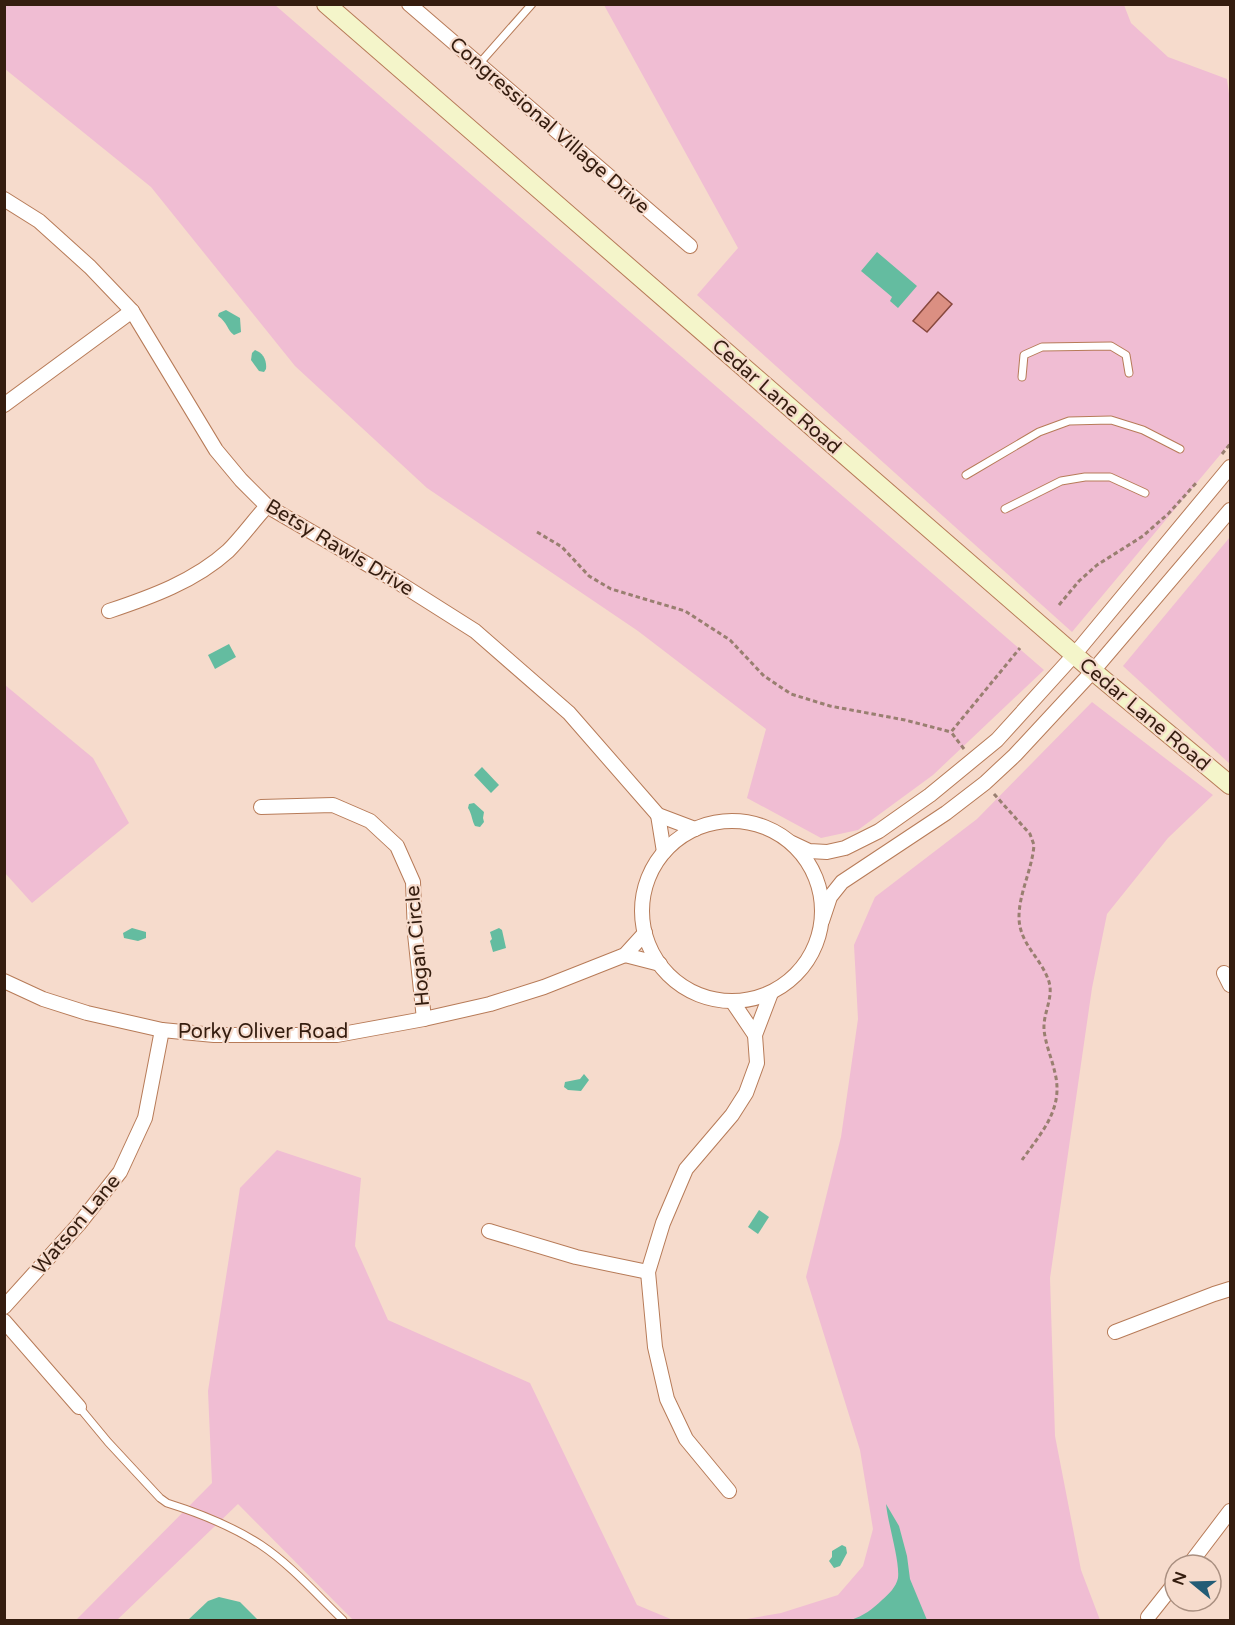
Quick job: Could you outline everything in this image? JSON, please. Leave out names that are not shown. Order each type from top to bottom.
[{"type":"street","name":"Cedar Lane Road","points":[[326,4],[1074,655],[1230,785]]},
{"type":"street","name":"Congressional Village Drive","points":[[409,4],[690,246]]},
{"type":"street","name":"Betsy Rawls Drive","points":[[4,199],[39,220],[90,267],[132,311],[216,450],[267,506],[396,581],[475,631],[569,712],[658,815],[695,829]]},
{"type":"street","points":[[4,405],[132,311]]},
{"type":"street","points":[[1230,467],[1074,655],[997,740],[930,795],[879,831],[845,848],[827,852],[809,851],[771,829],[755,823],[739,821],[712,823],[695,829],[664,852],[648,879],[642,918],[651,949],[660,964],[677,982],[690,991],[716,1000],[746,1000],[771,993],[784,984],[802,967],[818,937],[830,897],[842,882],[946,813],[1015,755],[1093,671],[1230,510]]},
{"type":"street","points":[[109,611],[154,596],[199,572],[227,551],[267,506]]},
{"type":"street","name":"Hogan Circle","points":[[261,807],[333,805],[370,820],[397,846],[413,882],[415,934],[424,1019]]},
{"type":"street","points":[[658,815],[664,852]]},
{"type":"street","points":[[792,843],[816,877],[821,897],[822,921]]},
{"type":"street","name":"Porky Oliver Road","points":[[4,981],[43,999],[87,1013],[162,1030],[214,1035],[336,1035],[490,1004],[544,987],[626,955],[645,933]]},
{"type":"street","points":[[626,955],[660,964]]},
{"type":"street","points":[[729,1491],[686,1439],[667,1399],[655,1347],[648,1272],[663,1223],[686,1169],[732,1115],[746,1093],[757,1063],[755,1035],[771,993]]},
{"type":"street","points":[[732,1001],[755,1035]]},
{"type":"street","name":"Watson Lane","points":[[4,1307],[80,1224],[120,1172],[145,1118],[162,1030]]},
{"type":"street","points":[[489,1231],[576,1257],[648,1272]]},
{"type":"street","points":[[1115,1332],[1230,1289]]},
{"type":"street","points":[[4,1321],[79,1407]]},
{"type":"street","points":[[1198,1553],[1230,1511]]},
{"type":"street","points":[[1148,1617],[1163,1598]]},
{"type":"lane","points":[[479,64],[532,4]]},
{"type":"lane","points":[[1022,377],[1024,355],[1042,347],[1111,346],[1126,355],[1129,373]]},
{"type":"lane","points":[[966,475],[1039,432],[1069,421],[1111,420],[1143,430],[1180,449]]},
{"type":"lane","points":[[1005,509],[1061,481],[1085,477],[1110,477],[1145,493]]},
{"type":"lane","points":[[79,1407],[115,1450],[167,1503],[240,1533],[262,1545],[343,1620]]},
{"type":"path","points":[[1215,462],[1230,444]]},
{"type":"path","points":[[1059,605],[1079,581],[1097,565],[1143,536],[1161,521],[1200,479]]},
{"type":"path","points":[[537,532],[562,547],[590,576],[610,589],[685,611],[730,640],[764,676],[792,694],[830,706],[905,720],[951,732],[972,761]]},
{"type":"path","points":[[951,732],[1020,648]]},
{"type":"path","points":[[984,783],[1030,834],[1034,845],[1019,918],[1027,947],[1049,980],[1050,993],[1044,1029],[1058,1094],[1050,1121],[1022,1160]]},
{"type":"shaded area","points":[[4,5],[275,5],[1044,670],[933,775],[858,830],[821,838],[747,798],[766,729],[638,631],[427,488],[295,366],[151,187],[5,69]]},
{"type":"shaded area","points":[[604,5],[1124,5],[1131,23],[1168,57],[1227,79],[1230,101],[1230,443],[1072,632],[697,295],[738,248]]},
{"type":"shaded area","points":[[877,252],[917,286],[898,308],[890,301],[892,297],[861,271]]},
{"type":"shaded area","points":[[226,310],[240,318],[241,332],[234,335],[218,316]]},
{"type":"shaded area","points":[[255,350],[265,360],[264,372],[259,371],[251,360]]},
{"type":"shaded area","points":[[1230,537],[1230,764],[1123,666]]},
{"type":"shaded area","points":[[229,644],[236,657],[215,669],[208,655]]},
{"type":"shaded area","points":[[5,685],[93,758],[129,823],[32,903],[5,873]]},
{"type":"shaded area","points":[[1092,702],[1213,795],[1168,838],[1107,914],[1092,988],[1050,1278],[1055,1436],[1081,1570],[1100,1620],[741,1620],[781,1613],[838,1595],[863,1566],[873,1529],[860,1450],[806,1277],[841,1137],[858,1019],[854,945],[875,897],[977,819]]},
{"type":"shaded area","points":[[482,767],[499,785],[491,793],[474,775]]},
{"type":"shaded area","points":[[474,803],[484,812],[484,822],[480,827],[475,826],[468,808],[469,804]]},
{"type":"shaded area","points":[[132,928],[146,932],[146,938],[138,941],[124,938],[123,933]]},
{"type":"shaded area","points":[[499,928],[502,930],[506,948],[493,952],[490,932]]},
{"type":"shaded area","points":[[584,1074],[589,1080],[581,1091],[568,1090],[564,1087],[565,1082],[580,1079]]},
{"type":"shaded area","points":[[277,1150],[361,1178],[355,1246],[388,1320],[530,1383],[637,1605],[673,1620],[353,1620],[238,1504],[117,1620],[76,1620],[212,1483],[208,1391],[240,1188]]},
{"type":"shaded area","points":[[759,1210],[769,1217],[758,1234],[748,1227]]},
{"type":"shaded area","points":[[886,1504],[899,1526],[910,1579],[927,1620],[851,1620],[864,1614],[890,1593],[898,1578]]},
{"type":"shaded area","points":[[842,1545],[846,1547],[847,1553],[840,1566],[834,1568],[829,1561],[832,1551]]},
{"type":"shaded area","points":[[219,1597],[240,1602],[258,1620],[188,1620],[208,1601]]},
{"type":"building","points":[[938,292],[952,304],[927,332],[913,321]]}]
